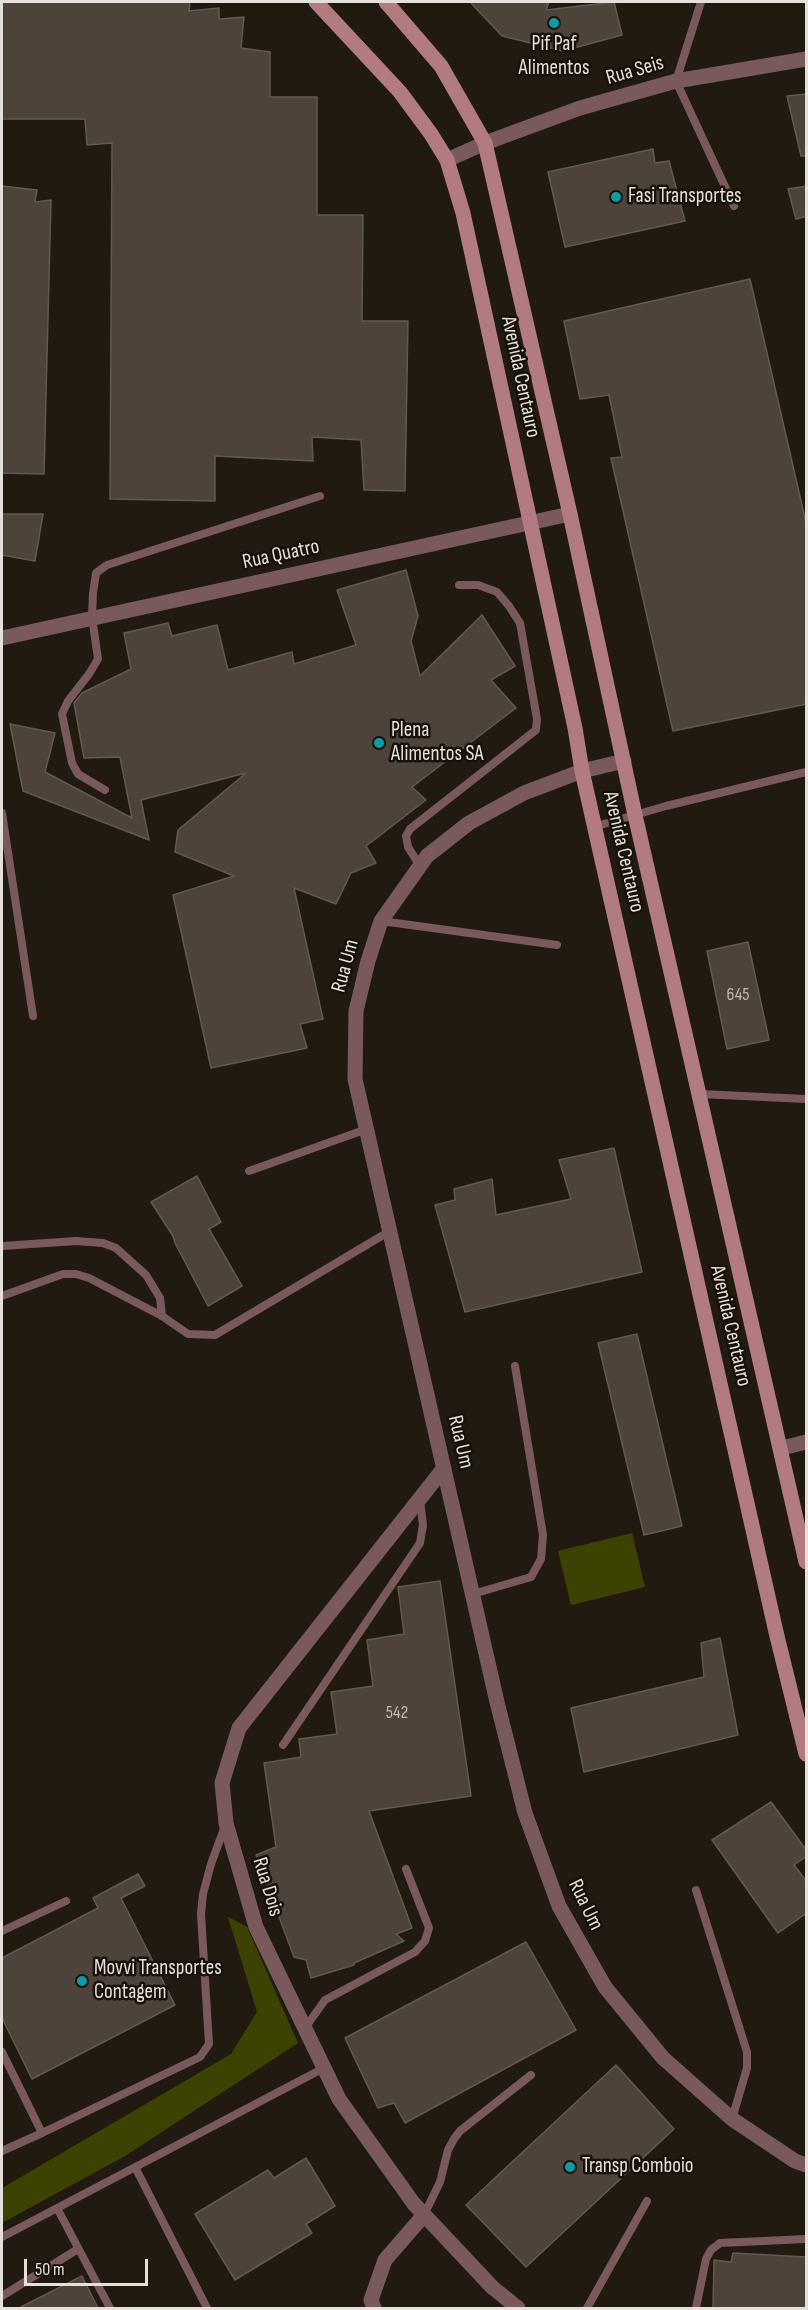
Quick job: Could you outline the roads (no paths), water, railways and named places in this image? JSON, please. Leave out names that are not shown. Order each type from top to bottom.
[{"type":"street","name":"Avenida Centauro","points":[[316,2],[400,92],[447,160],[463,213],[573,717],[582,771],[597,826],[776,1632],[807,1754]]},
{"type":"street","name":"Avenida Centauro","points":[[386,2],[441,66],[485,143],[570,514],[635,815],[807,1562]]},
{"type":"street","name":"Rua Seis","points":[[447,160],[485,143],[580,108],[676,81],[807,59]]},
{"type":"street","name":"Rua Quatro","points":[[2,638],[570,514]]},
{"type":"street","name":"Rua Um","points":[[624,761],[582,771],[524,793],[470,823],[427,856],[381,921],[368,961],[356,1011],[355,1079],[525,1813],[559,1906],[605,1987],[663,2058],[732,2120],[795,2160],[807,2164]]},
{"type":"street","points":[[782,1448],[807,1442]]},
{"type":"street","name":"Rua Dois","points":[[444,1468],[239,1728],[222,1783],[226,1823],[256,1927],[339,2099],[414,2204],[492,2287],[518,2308]]},
{"type":"street","points":[[374,2308],[371,2300],[385,2260],[424,2215]]},
{"type":"lane","points":[[701,2],[676,81],[734,207]]},
{"type":"lane","points":[[105,790],[78,774],[72,763],[62,714],[68,701],[98,659],[92,617],[96,573],[107,564],[320,495]]},
{"type":"lane","points":[[420,866],[408,848],[405,836],[410,829],[536,730],[537,719],[520,624],[497,592],[478,585],[459,585]]},
{"type":"lane","points":[[597,826],[807,772]]},
{"type":"lane","points":[[2,813],[33,1016]]},
{"type":"lane","points":[[381,921],[557,945]]},
{"type":"lane","points":[[700,1094],[807,1099]]},
{"type":"lane","points":[[249,1171],[367,1129]]},
{"type":"lane","points":[[2,1296],[63,1274],[76,1274],[90,1278],[162,1317],[188,1334],[214,1335],[390,1231]]},
{"type":"lane","points":[[2,1246],[76,1240],[103,1243],[116,1248],[146,1275],[160,1298],[162,1317]]},
{"type":"lane","points":[[473,1594],[531,1577],[541,1559],[543,1535],[515,1366]]},
{"type":"lane","points":[[283,1745],[420,1543],[423,1526],[419,1500]]},
{"type":"lane","points":[[2,2151],[200,2057],[206,2052],[209,2044],[201,1914],[203,1894],[211,1864],[226,1823]]},
{"type":"lane","points":[[305,2028],[325,2000],[415,1952],[425,1941],[429,1928],[406,1869]]},
{"type":"lane","points":[[696,1890],[747,2052],[747,2068],[732,2120]]},
{"type":"lane","points":[[2,1931],[66,1901]]},
{"type":"lane","points":[[2,2052],[42,2133]]},
{"type":"lane","points":[[2,2237],[324,2068]]},
{"type":"lane","points":[[424,2215],[440,2182],[448,2150],[460,2131],[531,2075]]},
{"type":"lane","points":[[135,2167],[207,2308]]},
{"type":"lane","points":[[587,2308],[647,2200]]},
{"type":"lane","points":[[57,2208],[110,2308]]},
{"type":"lane","points":[[696,2308],[706,2259],[711,2250],[720,2243],[807,2239]]},
{"type":"lane","points":[[2,2295],[78,2249]]},
{"type":"place","name":"Pif Paf Alimentos","points":[[554,23]]},
{"type":"place","name":"Fasi Transportes","points":[[616,197]]},
{"type":"place","name":"Plena Alimentos SA","points":[[379,743]]},
{"type":"place","name":"Movvi Transportes Contagem","points":[[82,1981]]},
{"type":"place","name":"Transp Comboio","points":[[570,2167]]}]
